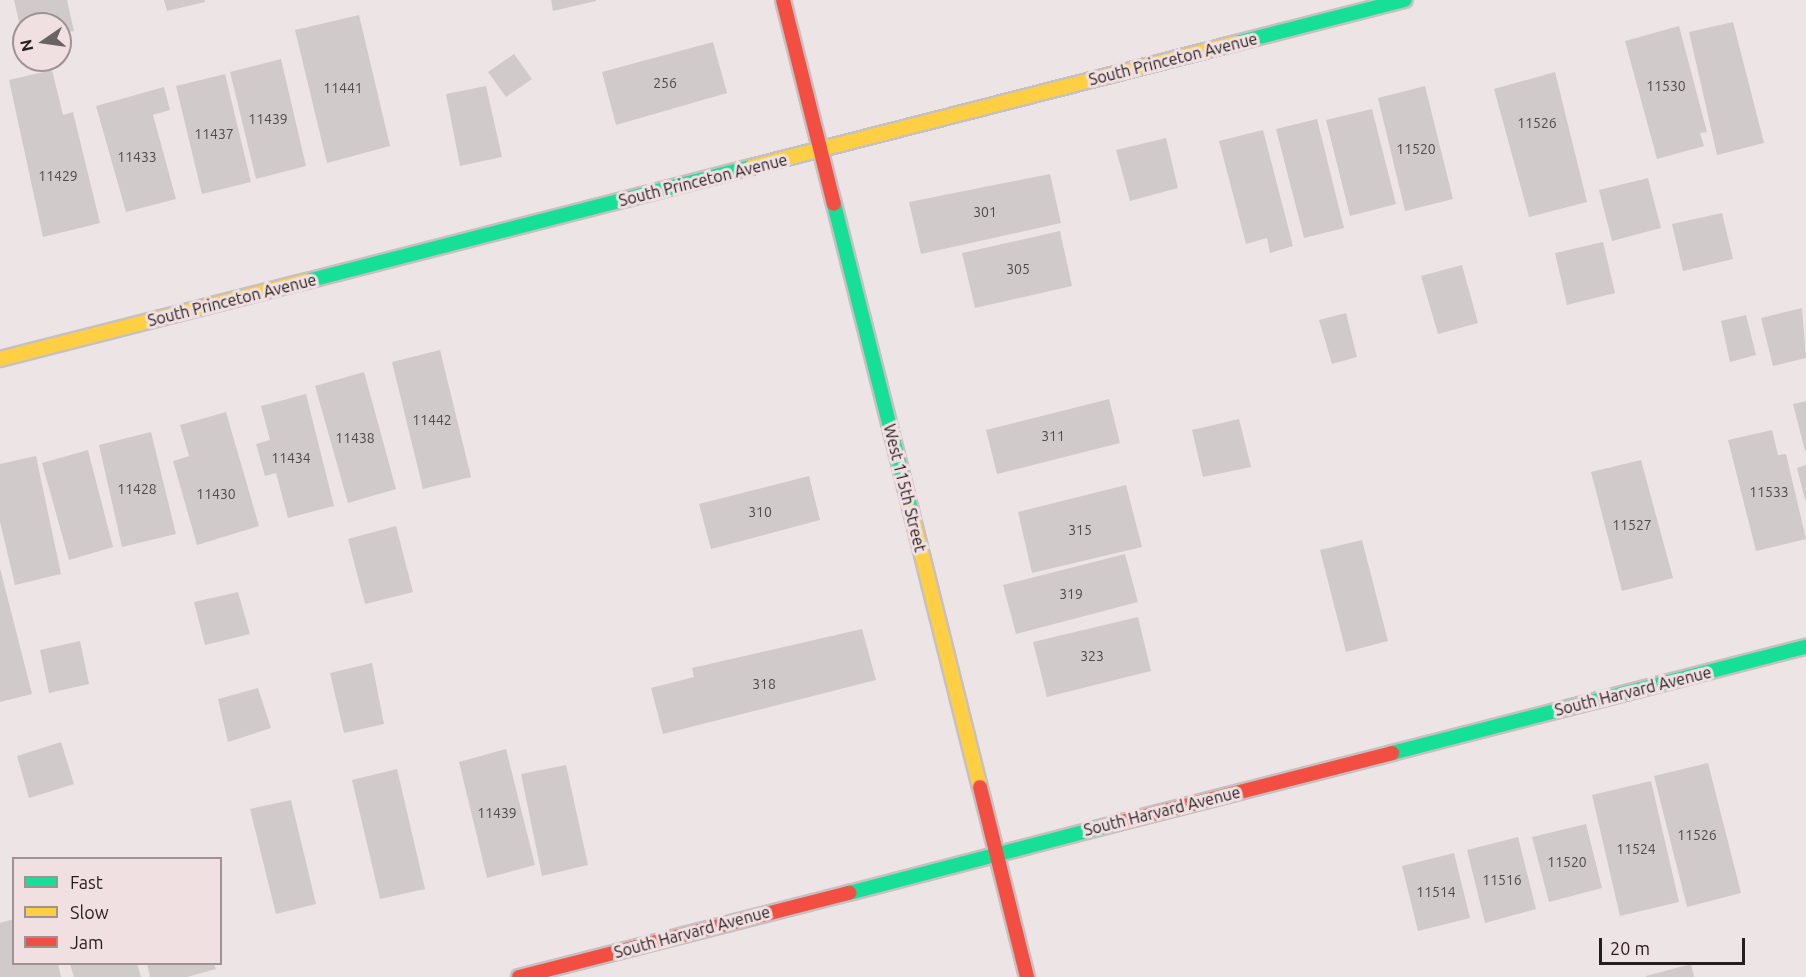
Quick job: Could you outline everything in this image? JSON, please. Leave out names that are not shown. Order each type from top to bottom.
[{"type":"street","name":"West 115th Street","points":[[783,0],[1027,977]]},
{"type":"street","name":"South Princeton Avenue","points":[[0,359],[1405,0]]},
{"type":"street","name":"South Harvard Avenue","points":[[519,977],[995,853],[1806,647]]},
{"type":"building","points":[[14,0],[67,0],[70,12],[17,12]]},
{"type":"building","points":[[164,0],[205,0],[205,2],[167,11]]},
{"type":"building","points":[[551,0],[596,0],[596,1],[553,11]]},
{"type":"building","points":[[359,15],[390,146],[327,163],[295,30]]},
{"type":"building","points":[[1733,22],[1764,143],[1717,155],[1689,32]]},
{"type":"building","points":[[1679,26],[1707,132],[1700,133],[1704,146],[1657,159],[1625,41]]},
{"type":"building","points":[[713,42],[727,93],[616,125],[602,72]]},
{"type":"building","points":[[514,54],[532,79],[506,97],[488,72]]},
{"type":"building","points":[[281,59],[306,166],[256,179],[230,72]]},
{"type":"building","points":[[52,72],[63,115],[73,112],[100,223],[43,237],[9,80]]},
{"type":"building","points":[[1555,72],[1587,202],[1529,217],[1494,89]]},
{"type":"building","points":[[225,74],[251,182],[202,194],[176,86]]},
{"type":"building","points":[[486,86],[502,157],[460,166],[446,94]]},
{"type":"building","points":[[1425,86],[1453,199],[1405,211],[1378,98]]},
{"type":"building","points":[[164,87],[170,110],[153,115],[176,199],[126,212],[96,106]]},
{"type":"building","points":[[1372,109],[1396,204],[1350,216],[1326,120]]},
{"type":"building","points":[[1317,119],[1344,228],[1304,238],[1276,129]]},
{"type":"building","points":[[1263,130],[1293,246],[1270,253],[1267,238],[1246,244],[1219,141]]},
{"type":"building","points":[[1166,138],[1178,188],[1130,201],[1116,150]]},
{"type":"building","points":[[1050,174],[1061,223],[921,254],[909,202]]},
{"type":"building","points":[[1648,178],[1661,228],[1612,241],[1599,190]]},
{"type":"building","points":[[1722,213],[1733,259],[1683,271],[1672,224]]},
{"type":"building","points":[[1060,231],[1072,286],[975,308],[962,253]]},
{"type":"building","points":[[1603,242],[1615,293],[1567,305],[1555,253]]},
{"type":"building","points":[[1462,265],[1478,323],[1438,334],[1421,276]]},
{"type":"building","points":[[1802,308],[1806,358],[1773,366],[1761,318]]},
{"type":"building","points":[[1346,313],[1357,357],[1332,364],[1319,320]]},
{"type":"building","points":[[1746,315],[1756,355],[1730,362],[1721,321]]},
{"type":"building","points":[[440,350],[471,477],[423,489],[392,362]]},
{"type":"building","points":[[364,372],[396,489],[348,503],[315,386]]},
{"type":"building","points":[[306,394],[334,506],[288,518],[276,473],[265,476],[256,444],[270,440],[261,406]]},
{"type":"building","points":[[1109,399],[1120,443],[997,474],[986,430]]},
{"type":"building","points":[[1806,401],[1806,451],[1805,451],[1793,404]]},
{"type":"building","points":[[226,412],[259,526],[197,545],[173,461],[189,456],[180,425]]},
{"type":"building","points":[[1239,419],[1251,467],[1203,477],[1192,430]]},
{"type":"building","points":[[1772,430],[1778,455],[1786,454],[1806,539],[1756,551],[1728,440]]},
{"type":"building","points":[[151,432],[176,534],[122,547],[99,445]]},
{"type":"building","points":[[88,450],[113,547],[69,560],[42,463]]},
{"type":"building","points":[[36,456],[61,574],[15,585],[0,522],[0,464]]},
{"type":"building","points":[[1641,460],[1673,578],[1622,591],[1591,472]]},
{"type":"building","points":[[1806,465],[1806,500],[1805,500],[1797,468]]},
{"type":"building","points":[[809,476],[820,520],[711,549],[699,504]]},
{"type":"building","points":[[1126,485],[1142,547],[1032,573],[1018,512]]},
{"type":"building","points":[[396,526],[413,592],[365,604],[348,539]]},
{"type":"building","points":[[1362,540],[1388,641],[1346,652],[1320,550]]},
{"type":"building","points":[[1125,554],[1138,602],[1016,634],[1003,585]]},
{"type":"building","points":[[0,568],[32,694],[0,702]]},
{"type":"building","points":[[238,592],[250,634],[205,645],[194,602]]},
{"type":"building","points":[[1138,617],[1151,671],[1047,697],[1033,642]]},
{"type":"building","points":[[862,629],[876,680],[663,734],[651,688],[694,677],[692,668]]},
{"type":"building","points":[[80,641],[89,684],[49,693],[40,650]]},
{"type":"building","points":[[372,663],[384,724],[344,733],[330,673]]},
{"type":"building","points":[[258,688],[271,728],[228,742],[218,699]]},
{"type":"building","points":[[61,742],[74,784],[29,798],[17,756]]},
{"type":"building","points":[[506,749],[535,865],[487,878],[459,762]]},
{"type":"building","points":[[1708,763],[1741,893],[1687,907],[1654,776]]},
{"type":"building","points":[[566,765],[588,865],[542,876],[521,774]]},
{"type":"building","points":[[397,769],[425,889],[380,899],[352,780]]},
{"type":"building","points":[[1651,781],[1679,902],[1620,916],[1592,795]]},
{"type":"building","points":[[291,800],[316,904],[276,914],[250,809]]},
{"type":"building","points":[[1586,824],[1602,888],[1549,902],[1532,837]]},
{"type":"building","points":[[1518,837],[1536,909],[1485,923],[1467,850]]},
{"type":"building","points":[[1454,853],[1470,918],[1418,931],[1402,866]]},
{"type":"building","points":[[12,920],[12,965],[58,965],[61,977],[0,977],[0,923]]},
{"type":"building","points":[[1691,964],[1694,977],[1646,977],[1646,976]]},
{"type":"building","points":[[70,965],[137,965],[141,977],[74,977]]},
{"type":"building","points":[[147,965],[214,965],[216,969],[187,977],[150,977]]},
{"type":"traffic: fast","points":[[1236,43],[1405,0]]},
{"type":"traffic: fast","points":[[307,281],[751,167]]},
{"type":"traffic: fast","points":[[834,204],[911,511]]},
{"type":"traffic: fast","points":[[1392,753],[1806,647]]},
{"type":"traffic: fast","points":[[849,893],[1118,823]]},
{"type":"traffic: slow","points":[[751,167],[1236,43]]},
{"type":"traffic: slow","points":[[0,359],[307,281]]},
{"type":"traffic: slow","points":[[911,511],[980,787]]},
{"type":"traffic: jam","points":[[783,0],[834,204]]},
{"type":"traffic: jam","points":[[1118,823],[1392,753]]},
{"type":"traffic: jam","points":[[980,787],[1027,977]]},
{"type":"traffic: jam","points":[[519,977],[849,893]]}]
